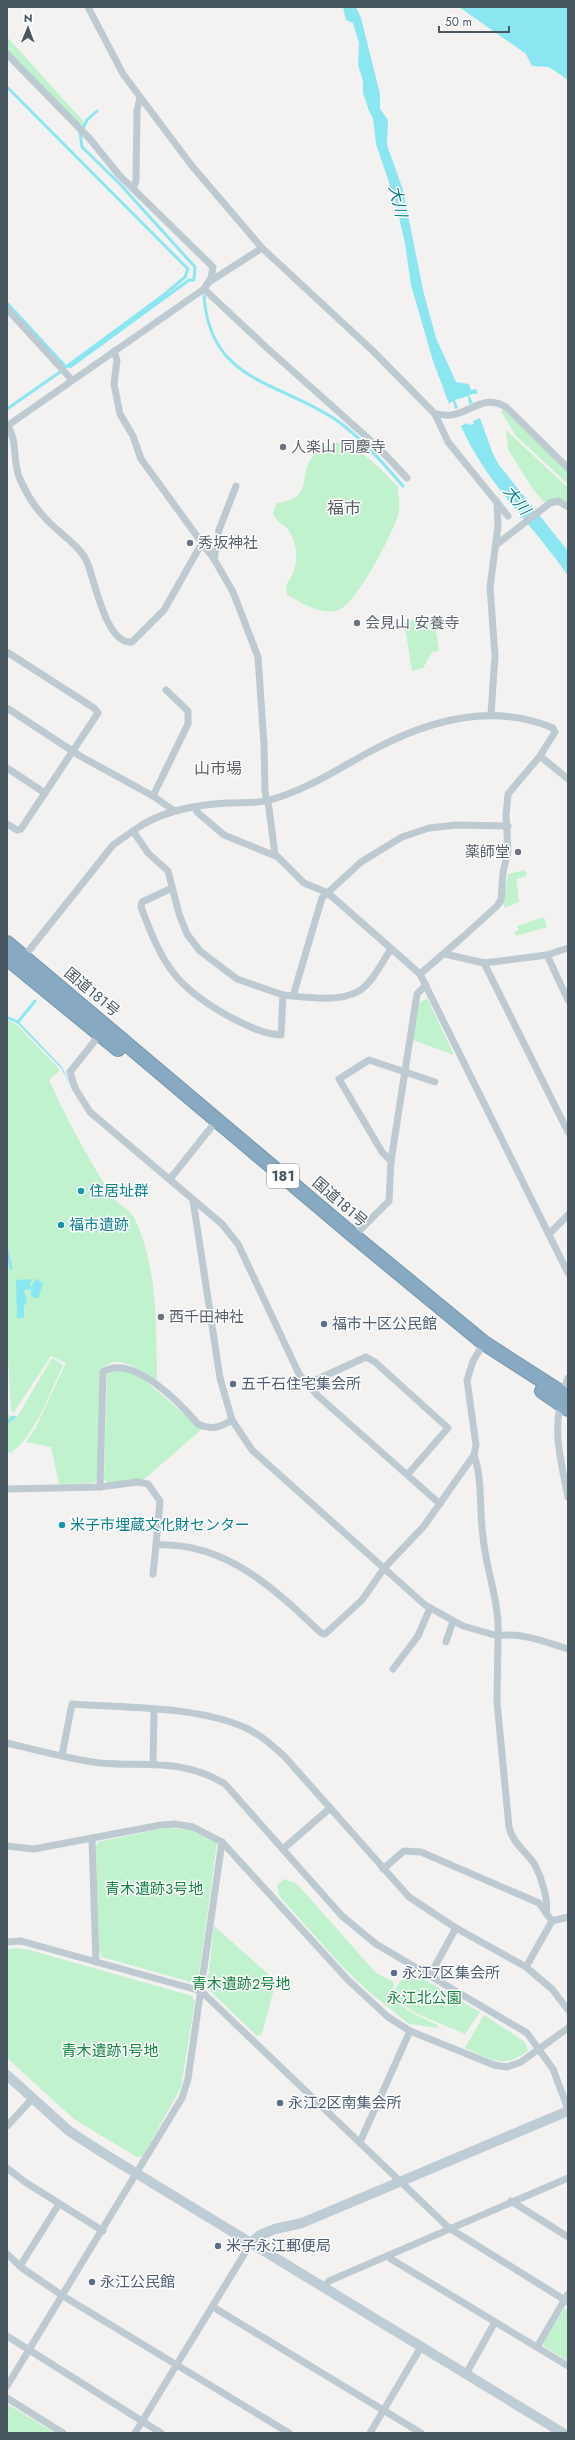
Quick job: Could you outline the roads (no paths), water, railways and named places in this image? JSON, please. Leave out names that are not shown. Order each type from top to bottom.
[{"type":"highway","name":"国道181号","points":[[7,943],[16,960],[104,1030],[215,1124],[394,1281],[483,1345],[565,1401]]},
{"type":"highway","name":"国道181号","points":[[215,1124],[354,1236],[483,1345]]},
{"type":"street","points":[[88,7],[123,74],[192,166],[262,248],[373,351],[435,414],[448,442],[508,516]]},
{"type":"street","points":[[7,54],[90,139],[133,188],[214,267],[209,282],[204,289],[7,426],[13,438],[16,466],[22,485],[46,519],[86,561],[100,604],[118,639],[126,643],[132,642],[164,610],[202,543]]},
{"type":"street","points":[[133,188],[136,181],[137,110],[140,98]]},
{"type":"street","points":[[209,282],[262,248]]},
{"type":"street","points":[[204,289],[267,348],[378,447],[407,478]]},
{"type":"street","points":[[7,309],[72,380]]},
{"type":"street","points":[[114,352],[117,360],[114,384],[120,414],[133,436],[141,459],[214,559],[233,592],[258,657],[264,744],[263,771],[275,855]]},
{"type":"street","points":[[435,414],[451,415],[477,404],[493,402],[506,407],[568,468]]},
{"type":"street","points":[[214,559],[219,530],[236,486]]},
{"type":"street","points":[[496,545],[540,510],[556,501],[568,507]]},
{"type":"street","points":[[491,714],[495,656],[490,587],[498,526],[497,502]]},
{"type":"street","points":[[7,652],[96,710],[97,715],[21,829],[17,830],[7,824]]},
{"type":"street","points":[[153,796],[188,720],[188,711],[166,690]]},
{"type":"street","points":[[7,708],[73,750],[153,796],[173,810]]},
{"type":"street","points":[[16,960],[113,845],[146,821],[173,810],[225,803],[267,801],[312,784],[374,749],[421,728],[454,718],[491,714],[526,719],[553,728],[554,732],[540,756],[526,774],[509,791],[506,816],[508,826],[508,852],[503,872],[500,900],[497,906],[445,954],[420,974]]},
{"type":"street","points":[[540,756],[568,780]]},
{"type":"street","points":[[7,768],[44,793]]},
{"type":"street","points":[[195,807],[197,812],[224,835],[253,848],[275,855],[304,883],[328,893],[420,974],[568,1273]]},
{"type":"street","points":[[293,996],[320,903],[328,893],[361,862],[402,837],[429,828],[456,825],[508,826]]},
{"type":"street","points":[[133,831],[148,853],[168,871],[179,914],[187,934],[200,951],[237,979],[283,995],[312,998],[340,996],[359,991],[369,982],[391,949]]},
{"type":"street","points":[[172,888],[142,902],[141,907],[160,952],[172,973],[187,990],[210,1006],[248,1026],[267,1034],[281,1035],[283,995]]},
{"type":"street","points":[[445,954],[484,963],[547,955],[568,948]]},
{"type":"street","points":[[547,955],[568,1000]]},
{"type":"street","points":[[484,963],[568,1132]]},
{"type":"street","points":[[354,1236],[389,1201],[391,1161],[417,994],[426,985]]},
{"type":"street","points":[[104,1030],[70,1072],[74,1088],[90,1112],[221,1224],[238,1244],[299,1374],[316,1395],[408,1474],[440,1504]]},
{"type":"street","points":[[391,1161],[382,1152],[339,1079],[369,1060],[435,1082]]},
{"type":"street","points":[[170,1179],[215,1124]]},
{"type":"street","points":[[193,1200],[220,1378],[232,1420],[252,1450],[430,1608],[453,1621],[498,1636],[506,1635],[543,1641],[568,1649]]},
{"type":"street","points":[[549,1234],[568,1215]]},
{"type":"street","points":[[156,1545],[186,1546],[218,1555],[246,1571],[279,1595],[323,1634],[328,1632],[362,1600],[385,1567],[424,1526],[474,1455],[476,1446],[467,1380],[473,1361],[483,1345]]},
{"type":"street","points":[[307,1384],[366,1357],[375,1362],[448,1428],[408,1474]]},
{"type":"street","points":[[100,1487],[103,1372],[110,1367],[127,1368],[141,1373],[198,1424],[208,1429],[219,1428],[232,1420]]},
{"type":"street","points":[[568,1378],[565,1401],[556,1424],[556,1442],[568,1497]]},
{"type":"street","points":[[474,1455],[478,1467],[483,1537],[496,1608],[498,1636],[497,1702],[509,1827],[514,1841],[535,1866],[547,1903],[546,1913]]},
{"type":"street","points":[[7,1488],[100,1487],[137,1482],[148,1484],[160,1501],[153,1574]]},
{"type":"street","points":[[392,1669],[418,1636],[430,1608]]},
{"type":"street","points":[[446,1642],[453,1621]]},
{"type":"street","points":[[62,1755],[72,1704],[154,1710],[216,1717],[246,1728],[266,1740],[285,1757],[409,1898],[456,1928],[526,1967],[552,1989],[568,2010]]},
{"type":"street","points":[[153,1765],[154,1710]]},
{"type":"street","points":[[7,1743],[100,1763],[153,1765],[193,1769],[208,1773],[225,1784],[342,1916],[376,1944],[527,2033],[553,2069],[568,2110],[302,2223],[260,2235],[251,2243],[135,2433]]},
{"type":"street","points":[[283,1849],[330,1808]]},
{"type":"street","points":[[7,1846],[34,1849],[175,1824],[193,1827],[222,1842],[348,1980],[388,2017],[410,2031],[500,2066],[507,2066],[521,2062],[568,2028]]},
{"type":"street","points":[[92,1838],[96,1962]]},
{"type":"street","points":[[7,2386],[103,2231],[182,2097],[188,2079],[222,1842]]},
{"type":"street","points":[[383,1869],[404,1851],[421,1852],[539,1903],[552,1921]]},
{"type":"street","points":[[526,1967],[552,1921],[568,1917]]},
{"type":"street","points":[[430,1975],[456,1928]]},
{"type":"street","points":[[7,1942],[21,1941],[201,1991],[449,2228],[567,2298],[537,2347]]},
{"type":"street","points":[[360,2142],[410,2031]]},
{"type":"street","points":[[7,2075],[32,2099],[69,2130],[563,2433]]},
{"type":"street","points":[[7,2126],[32,2099]]},
{"type":"street","points":[[7,2168],[103,2231]]},
{"type":"street","points":[[324,2287],[329,2281],[389,2254],[568,2178]]},
{"type":"street","points":[[511,2201],[568,2237]]},
{"type":"street","points":[[20,2266],[60,2204]]},
{"type":"street","points":[[7,2254],[20,2266],[63,2296],[289,2433]]},
{"type":"street","points":[[389,2254],[392,2259],[568,2366]]},
{"type":"street","points":[[213,2307],[421,2433]]},
{"type":"street","points":[[466,2374],[495,2322]]},
{"type":"street","points":[[7,2336],[29,2352],[161,2433]]},
{"type":"street","points":[[370,2433],[421,2347]]},
{"type":"street","points":[[7,2398],[63,2433]]},
{"type":"water","name":"大川","points":[[343,7],[356,7],[361,18],[380,94],[380,109],[388,120],[387,145],[403,190],[423,290],[436,338],[456,382],[469,384],[471,390],[476,389],[478,393],[469,395],[473,403],[469,404],[468,396],[455,400],[458,408],[455,409],[453,401],[449,404],[433,361],[411,285],[405,243],[395,200],[376,144],[373,118],[363,93],[363,81],[358,65],[359,43],[353,23],[346,20]]},
{"type":"water","points":[[459,7],[568,7],[568,80],[549,67],[532,66],[526,54]]},
{"type":"water","name":"大川","points":[[480,418],[493,454],[499,465],[568,551],[568,576],[483,467],[471,447],[461,426],[467,423],[469,425],[474,424],[473,421]]},
{"type":"water","points":[[7,1016],[17,1020],[62,1067],[73,1090],[61,1068],[17,1023],[7,1019]]},
{"type":"water","points":[[34,1279],[30,1283],[31,1289],[24,1290],[27,1302],[24,1306],[24,1318],[17,1318],[16,1280]]},
{"type":"water","points":[[36,1279],[43,1283],[38,1299],[31,1296],[31,1287]]},
{"type":"waterway","points":[[7,87],[188,269],[185,277],[165,294],[66,367],[7,303]]},
{"type":"waterway","points":[[83,128],[87,120],[97,111]]},
{"type":"waterway","points":[[70,367],[189,280],[194,280],[195,267],[119,183],[82,147],[80,133]]},
{"type":"waterway","points":[[204,296],[209,325],[219,347],[234,364],[252,377],[317,408],[339,422],[365,444],[403,486]]},
{"type":"waterway","points":[[7,409],[60,372]]},
{"type":"waterway","points":[[18,1022],[35,1001]]},
{"type":"waterway","points":[[7,1251],[11,1268]]},
{"type":"waterway","points":[[7,1422],[14,1417]]},
{"type":"place","name":"人楽山 同慶寺","points":[[283,447]]},
{"type":"place","name":"秀坂神社","points":[[190,543]]},
{"type":"place","name":"会見山 安養寺","points":[[357,623]]},
{"type":"place","name":"薬師堂","points":[[518,852]]},
{"type":"place","name":"住居址群","points":[[81,1191]]},
{"type":"place","name":"福市遺跡","points":[[61,1225]]},
{"type":"place","name":"西千田神社","points":[[161,1317]]},
{"type":"place","name":"福市十区公民館","points":[[324,1324]]},
{"type":"place","name":"五千石住宅集会所","points":[[233,1384]]},
{"type":"place","name":"米子市埋蔵文化財センター","points":[[62,1525]]},
{"type":"place","name":"永江7区集会所","points":[[394,1973]]},
{"type":"place","name":"永江2区南集会所","points":[[280,2103]]},
{"type":"place","name":"米子永江郵便局","points":[[218,2246]]},
{"type":"place","name":"永江公民館","points":[[92,2282]]},
{"type":"district","name":"福市","points":[[344,508]]},
{"type":"district","name":"山市場","points":[[218,768]]},
{"type":"park label","name":"青木遺跡3号地","points":[[154,1889]]},
{"type":"park label","name":"青木遺跡2号地","points":[[241,1984]]},
{"type":"park label","name":"永江北公園","points":[[424,1998]]},
{"type":"park label","name":"青木遺跡1号地","points":[[110,2051]]}]
